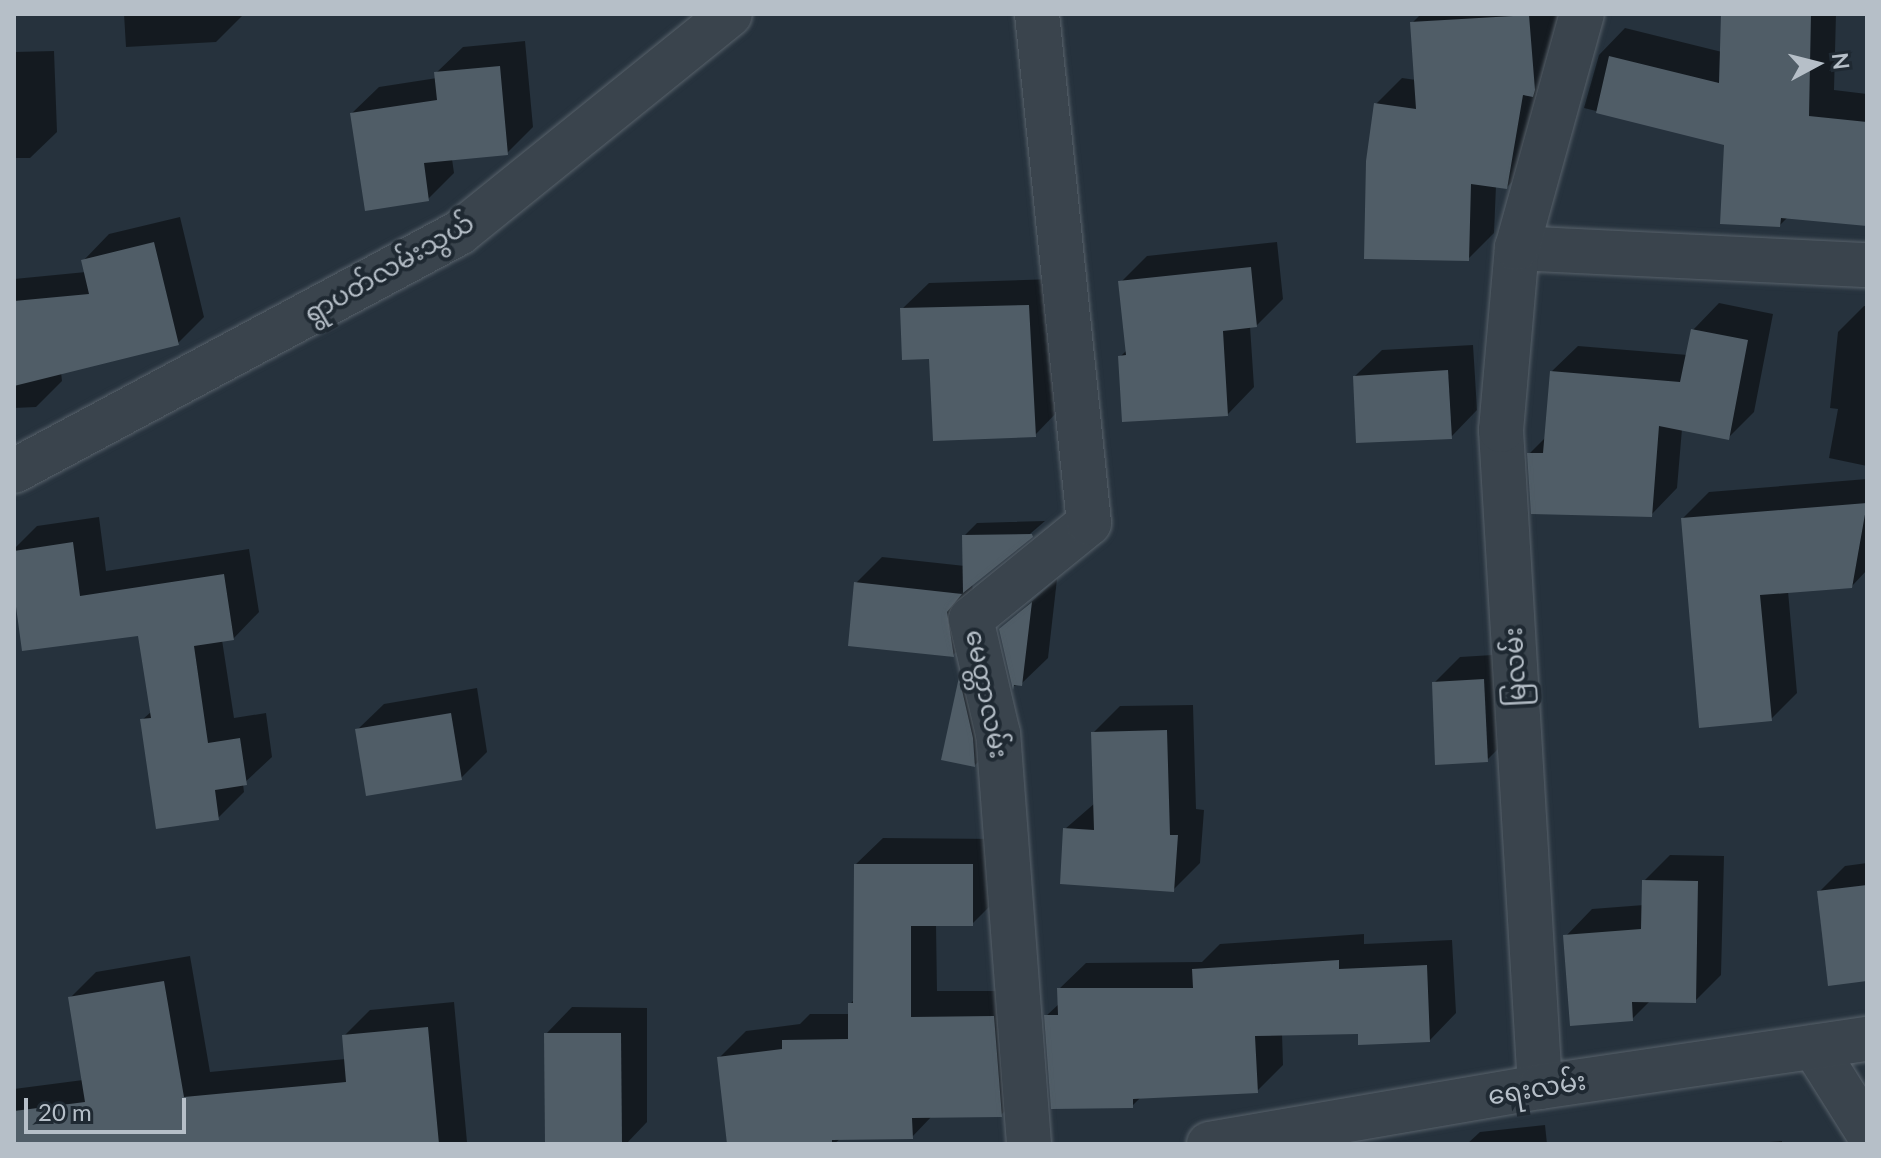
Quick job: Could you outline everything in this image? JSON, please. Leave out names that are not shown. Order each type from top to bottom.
[{"type":"street","name":"ရွာပတ်လမ်းသွယ်","points":[[14,471],[459,233],[730,14]]},
{"type":"street","name":"မေတ္တာလမ်း","points":[[1029,1144],[998,734],[971,619],[1089,523],[1037,14]]},
{"type":"street","name":"မြလမ်း","points":[[1540,1087],[1501,430],[1517,248],[1582,14]]},
{"type":"street","points":[[1517,248],[1867,265]]},
{"type":"street","name":"ရေးလမ်း","points":[[1209,1144],[1540,1087],[1867,1039]]},
{"type":"street","points":[[1814,1047],[1867,1131]]},
{"type":"building","points":[[1721,14],[1811,14],[1809,116],[1867,122],[1867,226],[1781,218],[1780,227],[1720,224],[1724,145],[1596,113],[1609,56],[1719,83]]},
{"type":"building","points":[[1529,15],[1535,90],[1533,97],[1523,95],[1507,189],[1471,184],[1469,261],[1364,259],[1366,161],[1374,103],[1416,109],[1410,22]]},
{"type":"building","points":[[500,66],[508,155],[424,163],[429,201],[365,211],[350,113],[437,100],[434,72]]},
{"type":"building","points":[[154,242],[179,345],[14,386],[14,301],[89,294],[81,260]]},
{"type":"building","points":[[1251,267],[1257,327],[1223,331],[1228,416],[1122,422],[1118,356],[1126,355],[1118,281]]},
{"type":"building","points":[[1029,305],[1036,437],[933,441],[929,359],[902,360],[900,308]]},
{"type":"building","points":[[1691,329],[1748,340],[1729,440],[1659,426],[1652,517],[1531,514],[1527,453],[1543,453],[1550,371],[1680,382]]},
{"type":"building","points":[[1448,370],[1452,439],[1356,443],[1353,376]]},
{"type":"building","points":[[1867,503],[1852,588],[1760,595],[1772,721],[1699,728],[1681,518]]},
{"type":"building","points":[[1032,534],[1033,537],[963,593],[962,535]]},
{"type":"building","points":[[73,542],[80,596],[224,574],[234,640],[194,646],[208,743],[240,738],[247,785],[215,790],[219,820],[156,829],[140,719],[151,718],[138,636],[22,651],[14,592],[14,551]]},
{"type":"building","points":[[854,582],[962,594],[947,612],[954,657],[848,646]]},
{"type":"building","points":[[1032,602],[1022,686],[1014,685],[1013,690],[999,629]]},
{"type":"building","points":[[959,677],[973,738],[975,767],[941,760]]},
{"type":"building","points":[[1484,679],[1488,762],[1435,765],[1432,682]]},
{"type":"building","points":[[451,713],[462,780],[366,796],[355,729]]},
{"type":"building","points":[[1167,730],[1170,835],[1178,835],[1174,892],[1060,884],[1063,828],[1094,830],[1091,732]]},
{"type":"building","points":[[854,864],[973,864],[973,926],[911,926],[911,1017],[994,1016],[1002,1117],[912,1118],[913,1139],[832,1140],[832,1144],[727,1144],[717,1057],[782,1049],[782,1040],[848,1039],[848,1003],[853,1003]]},
{"type":"building","points":[[1642,880],[1698,881],[1696,1003],[1632,1002],[1633,1021],[1570,1026],[1563,935],[1641,929]]},
{"type":"building","points":[[1867,885],[1867,981],[1828,986],[1817,891]]},
{"type":"building","points":[[1339,960],[1339,969],[1427,965],[1430,1042],[1358,1045],[1358,1034],[1255,1036],[1258,1093],[1133,1099],[1133,1108],[1051,1109],[1044,1015],[1058,1015],[1057,988],[1193,988],[1192,969]]},
{"type":"building","points":[[164,981],[184,1097],[346,1082],[342,1035],[428,1027],[439,1144],[14,1144],[14,1111],[85,1102],[68,997]]},
{"type":"building","points":[[544,1033],[621,1033],[622,1144],[545,1144]]}]
